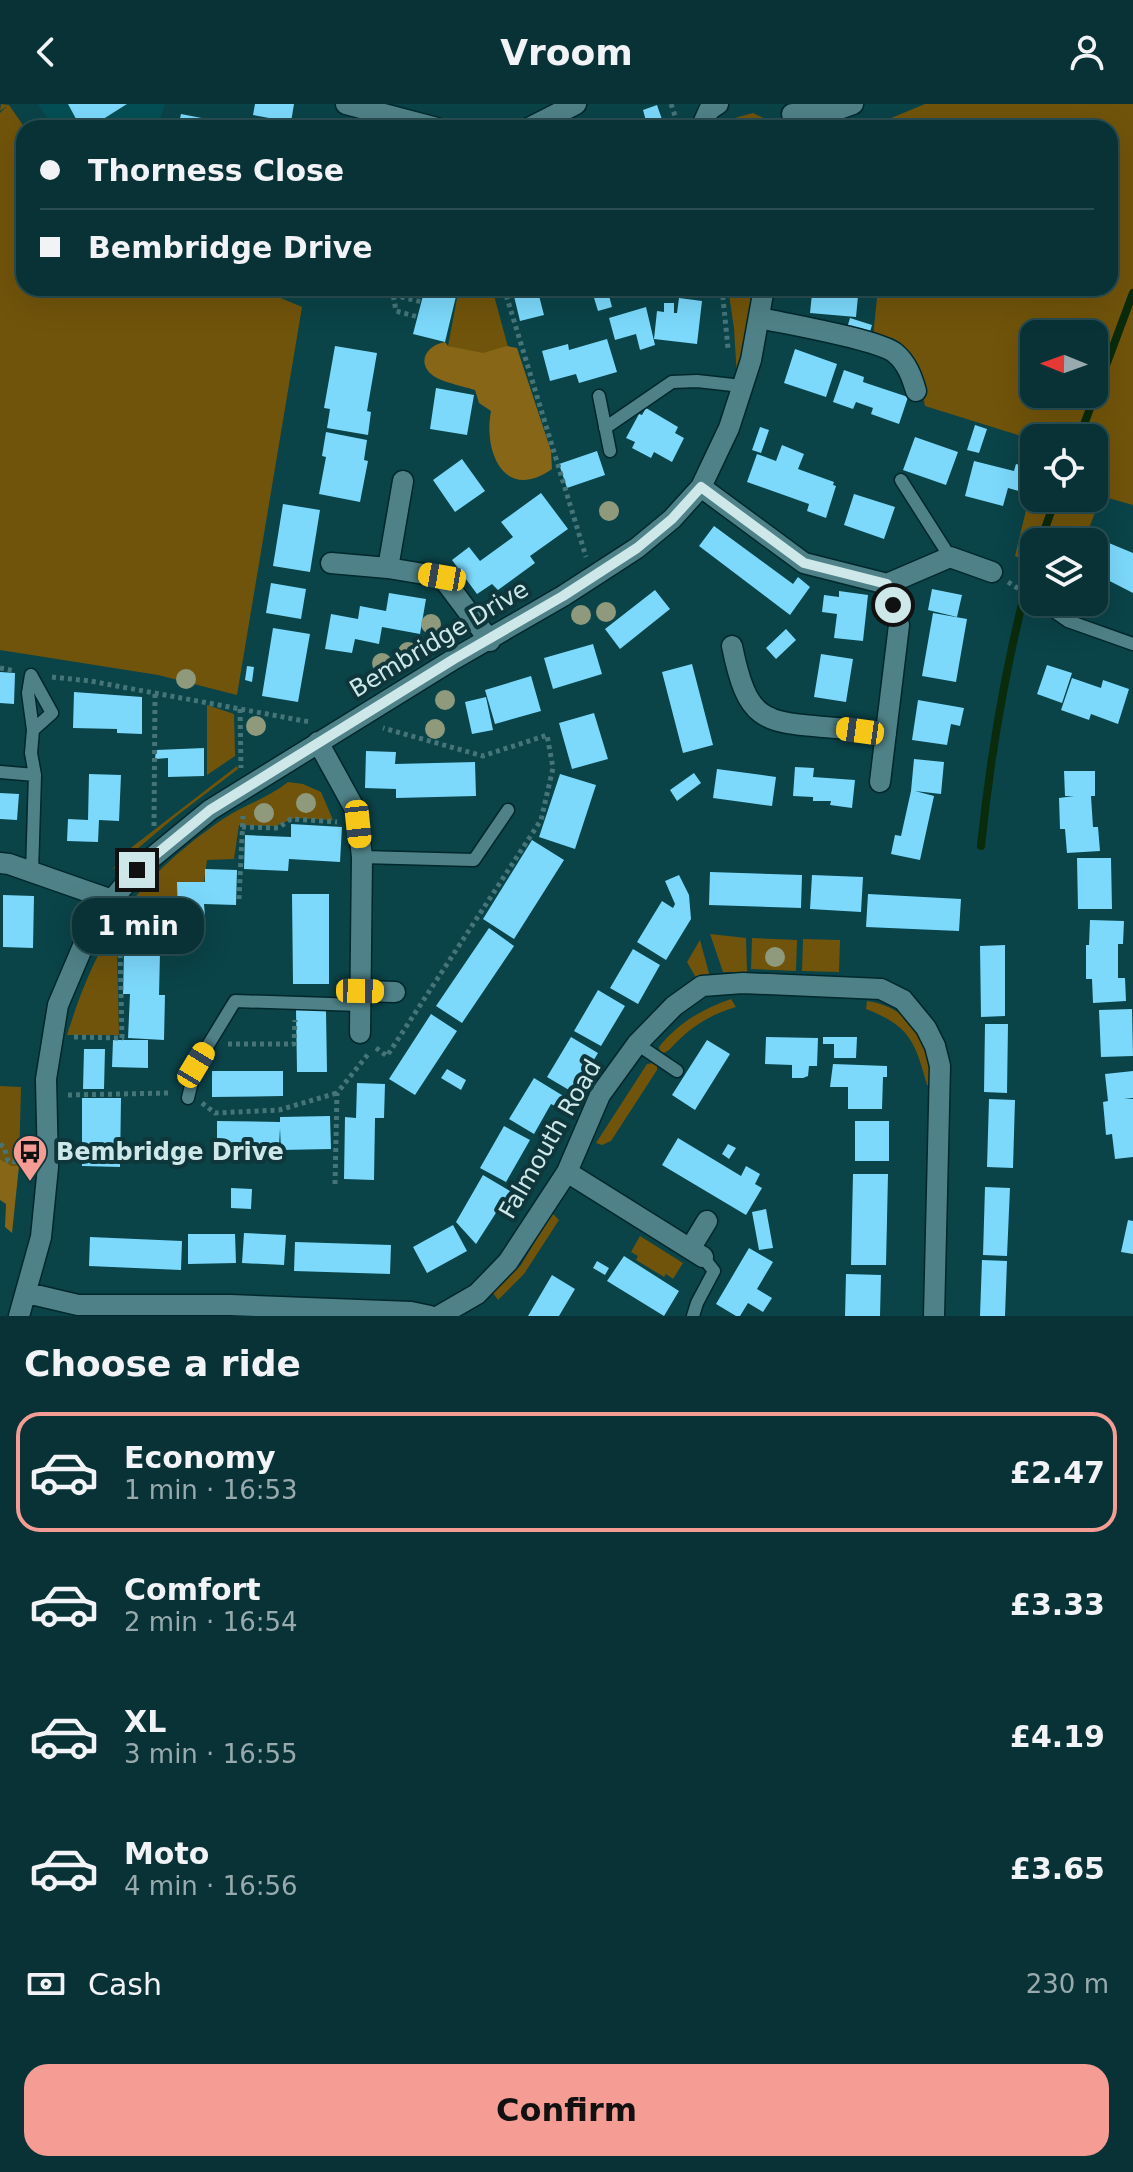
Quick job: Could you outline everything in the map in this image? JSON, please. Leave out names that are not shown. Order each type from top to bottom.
[{"type":"street","points":[[346,104],[379,107],[415,120]]},
{"type":"street","points":[[545,120],[576,104]]},
{"type":"street","points":[[821,120],[853,104]]},
{"type":"street","points":[[790,115],[814,120]]},
{"type":"street","name":"Bembridge Drive","points":[[19,1316],[41,1237],[48,1167],[46,1079],[58,1005],[81,949],[112,900],[137,870],[210,810],[592,577],[637,548],[672,519],[701,487],[729,428],[760,318],[763,296]]},
{"type":"street","points":[[760,318],[842,336],[892,351],[911,374],[916,391]]},
{"type":"street","points":[[388,568],[403,481]]},
{"type":"street","points":[[701,487],[804,563],[887,584],[950,557],[992,572]]},
{"type":"street","points":[[331,563],[442,577],[490,641]]},
{"type":"street","points":[[880,782],[899,625],[887,584]]},
{"type":"street","points":[[732,646],[743,687],[750,701],[768,719],[805,727],[886,734]]},
{"type":"street","points":[[319,741],[357,813],[362,857],[360,1033]]},
{"type":"street","points":[[0,863],[112,900]]},
{"type":"street","name":"Falmouth Road","points":[[439,1316],[477,1294],[508,1262],[567,1172],[600,1095],[637,1044],[674,1006],[702,986],[743,983],[881,989],[903,1000],[926,1028],[940,1066],[934,1316]]},
{"type":"street","points":[[360,998],[395,992]]},
{"type":"street","points":[[567,1172],[697,1253],[707,1221]]},
{"type":"street","points":[[27,1293],[78,1305],[230,1305],[411,1312],[430,1316]]},
{"type":"lane","points":[[605,428],[672,382],[697,381],[742,386]]},
{"type":"lane","points":[[599,396],[610,451]]},
{"type":"lane","points":[[901,480],[950,557]]},
{"type":"lane","points":[[1061,616],[1133,644]]},
{"type":"lane","points":[[31,675],[52,713],[33,730]]},
{"type":"lane","points":[[31,675],[28,693],[35,775],[32,872]]},
{"type":"lane","points":[[0,772],[35,775]]},
{"type":"lane","points":[[362,857],[474,860],[508,810]]},
{"type":"lane","points":[[188,1098],[196,1065],[235,1001],[295,1003],[360,998]]},
{"type":"lane","points":[[637,1044],[677,1071]]},
{"type":"lane","points":[[693,1316],[714,1271],[697,1253]]},
{"type":"path","points":[[393,296],[396,311],[418,317]]},
{"type":"path","points":[[404,296],[422,302]]},
{"type":"path","points":[[506,296],[592,577]]},
{"type":"path","points":[[0,668],[31,675],[90,681],[309,721],[319,741]]},
{"type":"path","points":[[154,855],[155,693]]},
{"type":"path","points":[[239,899],[246,787],[241,777],[240,709]]},
{"type":"path","points":[[335,1184],[337,1093],[374,1047],[387,1056],[541,820],[553,768],[547,735],[483,756],[355,720]]},
{"type":"path","points":[[242,827],[278,828],[291,819],[358,824]]},
{"type":"path","points":[[53,1037],[122,1038],[120,948],[81,949]]},
{"type":"path","points":[[209,1045],[294,1044],[295,1003]]},
{"type":"path","points":[[0,1144],[8,1161],[48,1167]]},
{"type":"shaded area","points":[[1,104],[9,105],[19,120],[16,120],[16,296],[276,296],[302,307],[237,695],[158,675],[0,650],[0,113],[7,106],[0,111]]},
{"type":"shaded area","points":[[38,104],[165,104],[160,120],[49,120]]},
{"type":"shaded area","points":[[925,104],[1133,104],[1133,505],[1108,498],[1108,424],[1020,424],[1020,436],[925,406],[916,367],[906,349],[892,338],[873,337],[877,296],[1118,296],[1118,120],[886,120]]},
{"type":"shaded area","points":[[753,113],[768,120],[730,120]]},
{"type":"shaded area","points":[[457,296],[494,296],[508,347],[484,356],[448,346]]},
{"type":"shaded area","points":[[729,296],[753,296],[737,378]]},
{"type":"shaded area","points":[[445,342],[448,346],[483,353],[507,346],[517,348],[551,451],[552,469],[535,478],[521,480],[509,476],[500,468],[490,442],[491,411],[479,403],[475,390],[440,380],[426,368],[427,352]]},
{"type":"shaded area","points":[[1026,512],[1095,512],[1089,528],[1022,528]]},
{"type":"shaded area","points":[[1020,535],[1020,558],[1015,556]]},
{"type":"shaded area","points":[[207,705],[234,714],[235,756],[207,775]]},
{"type":"shaded area","points":[[237,766],[238,769],[111,871],[132,847]]},
{"type":"shaded area","points":[[288,782],[303,784],[321,792],[333,820],[295,818],[276,826],[239,825],[234,859],[207,860],[204,882],[181,882],[178,912],[146,913],[146,949],[117,951],[119,1035],[67,1035],[92,967],[107,938],[143,888],[166,864],[223,819]]},
{"type":"shaded area","points":[[710,934],[746,938],[747,972],[723,972]]},
{"type":"shaded area","points":[[752,938],[797,940],[796,971],[751,969]]},
{"type":"shaded area","points":[[803,939],[840,940],[839,972],[802,971]]},
{"type":"shaded area","points":[[700,940],[710,977],[699,983],[687,962]]},
{"type":"shaded area","points":[[731,999],[736,1007],[691,1029],[669,1050],[660,1052],[659,1047],[666,1038],[682,1024],[700,1012]]},
{"type":"shaded area","points":[[867,1001],[883,1005],[907,1019],[922,1041],[931,1085],[927,1085],[919,1057],[908,1037],[892,1022],[866,1009]]},
{"type":"shaded area","points":[[647,1064],[657,1064],[657,1070],[611,1141],[602,1145],[596,1143]]},
{"type":"shaded area","points":[[0,1086],[21,1087],[19,1166],[12,1166],[0,1159]]},
{"type":"shaded area","points":[[0,1159],[12,1166],[19,1166],[12,1233],[5,1227],[6,1204],[0,1200]]},
{"type":"shaded area","points":[[552,1213],[559,1220],[524,1274],[498,1300],[493,1293],[521,1265]]},
{"type":"shaded area","points":[[640,1236],[683,1263],[673,1279],[636,1260],[638,1256],[631,1252]]},
{"type":"building","points":[[68,104],[127,104],[102,120],[77,120]]},
{"type":"building","points":[[255,104],[294,104],[291,120],[253,115]]},
{"type":"building","points":[[657,105],[662,120],[646,120],[643,110]]},
{"type":"building","points":[[181,114],[212,120],[180,120]]},
{"type":"building","points":[[423,296],[456,296],[445,342],[413,334]]},
{"type":"building","points":[[514,296],[539,296],[544,315],[520,321]]},
{"type":"building","points":[[593,296],[609,296],[612,307],[598,311]]},
{"type":"building","points":[[812,296],[858,296],[856,317],[810,313]]},
{"type":"building","points":[[679,298],[702,301],[697,344],[654,339],[657,311],[664,312],[664,303],[674,303],[674,313],[677,313]]},
{"type":"building","points":[[646,307],[655,345],[640,350],[636,334],[615,340],[609,318]]},
{"type":"building","points":[[850,318],[872,325],[869,335],[847,328]]},
{"type":"building","points":[[607,339],[617,372],[579,383],[576,374],[550,381],[542,351],[568,344],[569,350]]},
{"type":"building","points":[[335,346],[377,353],[367,411],[371,412],[368,435],[327,428],[330,409],[324,408]]},
{"type":"building","points":[[795,349],[837,364],[826,397],[784,383]]},
{"type":"building","points":[[844,370],[864,377],[863,382],[908,397],[899,424],[871,414],[873,408],[856,402],[853,409],[833,402]]},
{"type":"building","points":[[436,388],[474,395],[467,435],[430,429]]},
{"type":"building","points":[[646,408],[678,427],[675,433],[684,438],[672,462],[654,452],[651,458],[632,448],[635,442],[626,438],[639,414],[642,415]]},
{"type":"building","points":[[975,425],[987,429],[979,453],[967,450]]},
{"type":"building","points":[[760,427],[769,430],[761,453],[752,450]]},
{"type":"building","points":[[326,432],[367,440],[364,460],[368,461],[360,502],[319,494],[326,457],[322,456]]},
{"type":"building","points":[[915,437],[958,452],[946,485],[903,470]]},
{"type":"building","points":[[782,445],[804,454],[798,469],[834,482],[836,486],[826,518],[807,511],[809,504],[747,482],[757,454],[776,461]]},
{"type":"building","points":[[597,451],[605,475],[567,488],[559,464]]},
{"type":"building","points":[[462,459],[485,491],[455,512],[433,480]]},
{"type":"building","points":[[974,461],[1014,471],[1016,464],[1020,465],[1020,491],[1008,488],[1003,506],[965,496]]},
{"type":"building","points":[[541,493],[568,529],[530,556],[535,563],[498,590],[492,584],[477,594],[452,560],[469,547],[480,561],[513,537],[501,522]]},
{"type":"building","points":[[854,494],[895,507],[884,539],[844,525]]},
{"type":"building","points":[[283,504],[320,510],[310,572],[273,566]]},
{"type":"building","points":[[714,526],[793,584],[798,577],[810,587],[790,615],[699,546]]},
{"type":"building","points":[[1108,543],[1133,553],[1133,593],[1108,580]]},
{"type":"building","points":[[271,583],[306,589],[301,619],[266,613]]},
{"type":"building","points":[[932,589],[962,595],[957,617],[928,610]]},
{"type":"building","points":[[655,590],[670,609],[620,649],[605,629]]},
{"type":"building","points":[[839,591],[868,595],[863,641],[834,638],[837,614],[822,612],[824,595],[839,597]]},
{"type":"building","points":[[389,593],[426,599],[420,634],[382,627],[379,644],[355,639],[352,653],[325,649],[331,614],[358,619],[360,606],[386,611]]},
{"type":"building","points":[[933,613],[967,619],[956,682],[922,676]]},
{"type":"building","points":[[273,628],[310,634],[298,702],[262,696]]},
{"type":"building","points":[[786,629],[796,640],[776,659],[766,648]]},
{"type":"building","points":[[593,644],[602,674],[553,689],[544,658]]},
{"type":"building","points":[[821,654],[853,659],[846,702],[814,697]]},
{"type":"building","points":[[692,664],[713,745],[683,753],[662,672]]},
{"type":"building","points":[[1047,665],[1072,673],[1062,703],[1037,694]]},
{"type":"building","points":[[247,666],[254,667],[252,682],[245,680]]},
{"type":"building","points":[[0,672],[15,673],[14,704],[0,703]]},
{"type":"building","points":[[531,676],[541,711],[495,724],[485,690]]},
{"type":"building","points":[[1072,678],[1101,688],[1103,680],[1129,689],[1118,724],[1091,714],[1089,720],[1061,710]]},
{"type":"building","points":[[74,692],[142,697],[142,734],[117,733],[117,729],[73,728]]},
{"type":"building","points":[[486,697],[493,730],[472,734],[465,702]]},
{"type":"building","points":[[918,700],[964,708],[960,726],[951,724],[947,745],[912,740]]},
{"type":"building","points":[[594,713],[608,759],[572,769],[559,723]]},
{"type":"building","points":[[204,748],[204,776],[168,777],[168,758],[155,759],[156,750]]},
{"type":"building","points":[[366,751],[396,752],[395,764],[475,762],[476,796],[396,798],[396,789],[365,788]]},
{"type":"building","points":[[914,759],[944,762],[941,794],[915,791],[934,796],[920,860],[891,854],[895,835],[901,836]]},
{"type":"building","points":[[795,767],[814,768],[813,777],[855,780],[852,808],[830,805],[831,801],[813,801],[813,797],[793,796]]},
{"type":"building","points":[[717,769],[776,777],[772,806],[713,798]]},
{"type":"building","points":[[1064,771],[1095,771],[1095,796],[1091,796],[1093,827],[1098,827],[1100,851],[1067,853],[1065,829],[1060,829],[1059,798],[1074,796],[1065,796]]},
{"type":"building","points":[[694,773],[701,783],[677,801],[670,790]]},
{"type":"building","points":[[89,774],[121,775],[119,821],[99,820],[98,842],[67,841],[68,819],[88,820]]},
{"type":"building","points":[[560,774],[596,785],[575,849],[539,837]]},
{"type":"building","points":[[0,793],[19,794],[17,820],[0,819]]},
{"type":"building","points":[[291,824],[342,827],[340,862],[289,859],[288,871],[244,869],[245,835],[291,837]]},
{"type":"building","points":[[532,840],[564,860],[514,939],[483,919]]},
{"type":"building","points":[[1077,858],[1111,858],[1112,909],[1078,909]]},
{"type":"building","points":[[205,869],[237,870],[236,905],[204,904],[205,916],[181,916],[180,937],[145,935],[147,913],[178,915],[177,882],[205,882]]},
{"type":"building","points":[[710,872],[802,875],[801,908],[709,905]]},
{"type":"building","points":[[679,875],[689,895],[691,919],[666,960],[637,942],[662,901],[673,908],[675,904],[665,881]]},
{"type":"building","points":[[812,875],[863,877],[861,912],[810,909]]},
{"type":"building","points":[[292,894],[329,894],[329,984],[293,984]]},
{"type":"building","points":[[868,894],[961,899],[959,931],[866,927]]},
{"type":"building","points":[[3,895],[34,896],[33,948],[3,947]]},
{"type":"building","points":[[1090,920],[1124,921],[1123,944],[1118,944],[1118,978],[1125,978],[1126,1001],[1093,1003],[1092,979],[1086,979]]},
{"type":"building","points":[[489,928],[514,946],[462,1023],[436,1006]]},
{"type":"building","points":[[1005,945],[1005,1016],[981,1017],[980,946]]},
{"type":"building","points":[[633,949],[660,965],[638,1004],[610,988]]},
{"type":"building","points":[[124,953],[160,953],[159,995],[165,995],[164,1040],[128,1038],[130,994],[123,994]]},
{"type":"building","points":[[598,990],[625,1006],[601,1046],[574,1031]]},
{"type":"building","points":[[1132,1009],[1133,1056],[1101,1057],[1099,1010]]},
{"type":"building","points":[[296,1010],[326,1010],[327,1072],[297,1072]]},
{"type":"building","points":[[431,1014],[457,1031],[415,1095],[389,1079]]},
{"type":"building","points":[[985,1024],[1008,1024],[1007,1093],[984,1092]]},
{"type":"building","points":[[571,1037],[598,1053],[574,1093],[547,1077]]},
{"type":"building","points":[[766,1037],[818,1038],[817,1066],[809,1066],[808,1076],[792,1078],[792,1065],[765,1064]]},
{"type":"building","points":[[823,1037],[857,1037],[856,1058],[834,1058],[834,1044],[823,1044]]},
{"type":"building","points":[[113,1040],[148,1040],[148,1068],[112,1067]]},
{"type":"building","points":[[707,1040],[730,1054],[695,1110],[672,1095]]},
{"type":"building","points":[[84,1049],[105,1049],[104,1089],[83,1089]]},
{"type":"building","points":[[833,1064],[887,1066],[887,1077],[883,1077],[882,1109],[848,1109],[848,1087],[830,1087]]},
{"type":"building","points":[[447,1069],[466,1080],[461,1090],[441,1078]]},
{"type":"building","points":[[212,1071],[283,1071],[283,1096],[212,1097]]},
{"type":"building","points":[[1133,1071],[1133,1098],[1124,1099],[1133,1099],[1133,1157],[1115,1159],[1112,1134],[1106,1135],[1103,1102],[1108,1101],[1105,1074]]},
{"type":"building","points":[[534,1078],[565,1097],[559,1108],[551,1104],[534,1134],[509,1119]]},
{"type":"building","points":[[357,1083],[385,1084],[384,1118],[375,1118],[374,1180],[344,1179],[345,1117],[356,1118]]},
{"type":"building","points":[[82,1098],[121,1098],[120,1167],[82,1166]]},
{"type":"building","points":[[989,1099],[1015,1100],[1013,1168],[987,1167]]},
{"type":"building","points":[[330,1116],[331,1149],[281,1150],[280,1128],[279,1147],[217,1146],[217,1121],[280,1122],[280,1117]]},
{"type":"building","points":[[855,1121],[889,1121],[889,1161],[855,1161]]},
{"type":"building","points":[[504,1126],[530,1140],[506,1182],[480,1168]]},
{"type":"building","points":[[678,1138],[741,1176],[746,1166],[760,1174],[755,1184],[762,1188],[746,1215],[662,1165]]},
{"type":"building","points":[[728,1144],[736,1148],[729,1159],[722,1154]]},
{"type":"building","points":[[853,1174],[888,1174],[886,1265],[851,1265]]},
{"type":"building","points":[[483,1175],[510,1191],[476,1244],[456,1222]]},
{"type":"building","points":[[985,1187],[1010,1188],[1007,1256],[983,1255]]},
{"type":"building","points":[[231,1188],[252,1189],[251,1209],[231,1208]]},
{"type":"building","points":[[766,1209],[773,1248],[759,1250],[752,1212]]},
{"type":"building","points":[[1128,1220],[1133,1221],[1133,1254],[1121,1252]]},
{"type":"building","points":[[453,1225],[467,1251],[427,1273],[413,1247]]},
{"type":"building","points":[[244,1233],[286,1235],[284,1265],[242,1263]]},
{"type":"building","points":[[188,1234],[235,1234],[236,1263],[188,1264]]},
{"type":"building","points":[[90,1237],[182,1241],[181,1270],[89,1266]]},
{"type":"building","points":[[295,1242],[391,1245],[390,1274],[294,1271]]},
{"type":"building","points":[[749,1248],[773,1262],[757,1289],[772,1298],[763,1312],[748,1303],[740,1316],[736,1316],[716,1304]]},
{"type":"building","points":[[624,1256],[679,1291],[664,1316],[607,1281]]},
{"type":"building","points":[[982,1260],[1007,1261],[1005,1316],[980,1316]]},
{"type":"building","points":[[597,1261],[609,1268],[605,1275],[593,1268]]},
{"type":"building","points":[[846,1274],[881,1275],[880,1316],[845,1316]]},
{"type":"building","points":[[552,1275],[575,1289],[559,1316],[528,1316]]},
{"type":"waterway","points":[[1084,424],[1133,293]]},
{"type":"waterway","points":[[1045,528],[1051,512]]},
{"type":"waterway","points":[[981,846],[1002,701],[1020,613]]},
{"type":"place","name":"Bembridge Drive","points":[[30,1183]]},
{"type":"route","points":[[137,870],[210,810],[637,548],[672,519],[701,487],[804,563],[887,584],[893,605]]}]
